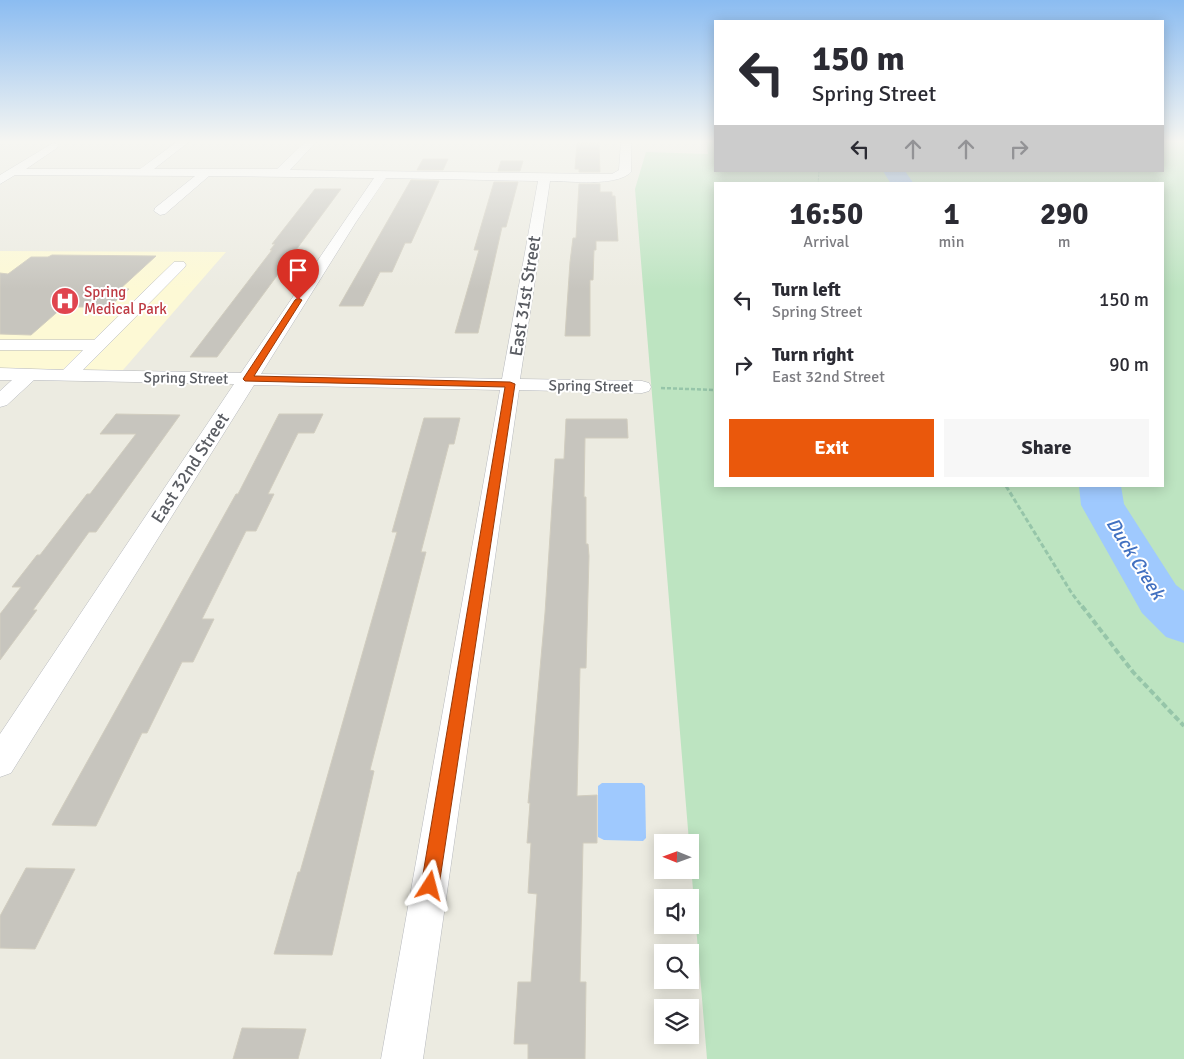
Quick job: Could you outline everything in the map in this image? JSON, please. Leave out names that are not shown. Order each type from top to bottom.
[{"type":"street","points":[[160,211],[185,190]]},
{"type":"street","name":"East 32nd Street","points":[[0,762],[371,190]]},
{"type":"street","name":"East 31st Street","points":[[402,1059],[543,190]]},
{"type":"street","points":[[68,375],[179,266]]},
{"type":"street","points":[[0,345],[99,346]]},
{"type":"street","name":"Spring Street","points":[[0,374],[642,387]]},
{"type":"street","points":[[0,401],[30,374]]},
{"type":"path","points":[[642,387],[714,390]]},
{"type":"path","points":[[1007,487],[1071,592],[1134,672],[1184,726]]},
{"type":"shaded area","points":[[0,251],[226,252],[123,370],[0,369]]},
{"type":"green space","points":[[635,190],[714,190],[714,487],[1164,487],[1164,190],[1184,190],[1184,1059],[707,1059],[699,944],[697,934],[699,934],[699,889],[693,889],[692,879],[699,879],[699,834],[688,834]]},
{"type":"water","points":[[602,783],[642,783],[645,786],[646,838],[643,841],[604,840],[598,837],[598,786]]},
{"type":"building","points":[[314,190],[340,190],[217,357],[190,357],[272,250],[270,250],[275,244],[272,244]]},
{"type":"building","points":[[405,190],[435,190],[411,243],[405,243],[392,272],[380,272],[363,306],[339,306]]},
{"type":"building","points":[[492,190],[516,190],[506,227],[502,227],[478,333],[455,333],[479,250],[474,250]]},
{"type":"building","points":[[579,190],[612,192],[612,196],[615,196],[618,241],[596,241],[593,280],[590,280],[590,336],[565,336],[570,262],[573,238],[576,238]]},
{"type":"building","name":"Spring Medical Park","points":[[52,255],[156,256],[120,289],[129,289],[109,307],[63,307],[31,335],[0,334],[0,273],[8,274],[31,257],[48,257]]},
{"type":"building","points":[[116,414],[180,415],[96,532],[89,532],[33,610],[37,610],[0,660],[0,614],[21,587],[12,587],[37,555],[40,555],[87,494],[90,494],[136,434],[100,434]]},
{"type":"building","points":[[279,414],[323,414],[314,433],[298,433],[268,494],[274,494],[256,531],[246,531],[202,619],[214,619],[193,662],[182,662],[147,733],[142,733],[96,826],[52,825],[236,494],[238,494]]},
{"type":"building","points":[[424,418],[460,418],[454,444],[449,444],[421,552],[426,552],[370,770],[374,771],[332,955],[274,954],[298,872],[300,872],[397,532],[392,532]]},
{"type":"building","points":[[566,419],[627,419],[628,438],[585,438],[584,497],[586,497],[586,544],[588,544],[589,556],[586,668],[580,668],[577,796],[597,795],[597,843],[583,843],[580,982],[586,982],[585,1059],[528,1059],[528,1044],[514,1044],[518,982],[531,982],[537,894],[528,893],[531,843],[527,843],[530,803],[528,803],[545,613],[555,459],[564,459]]},
{"type":"building","points":[[26,868],[75,869],[35,949],[0,948],[0,916]]},
{"type":"building","points":[[242,1028],[306,1029],[298,1059],[233,1059]]},
{"type":"waterway","name":"Duck Creek","points":[[1100,487],[1103,505],[1159,599],[1184,622]]},
{"type":"place","name":"Spring Medical Park","points":[[65,301]]},
{"type":"route","points":[[298,300],[248,379],[510,384],[430,886]]}]
